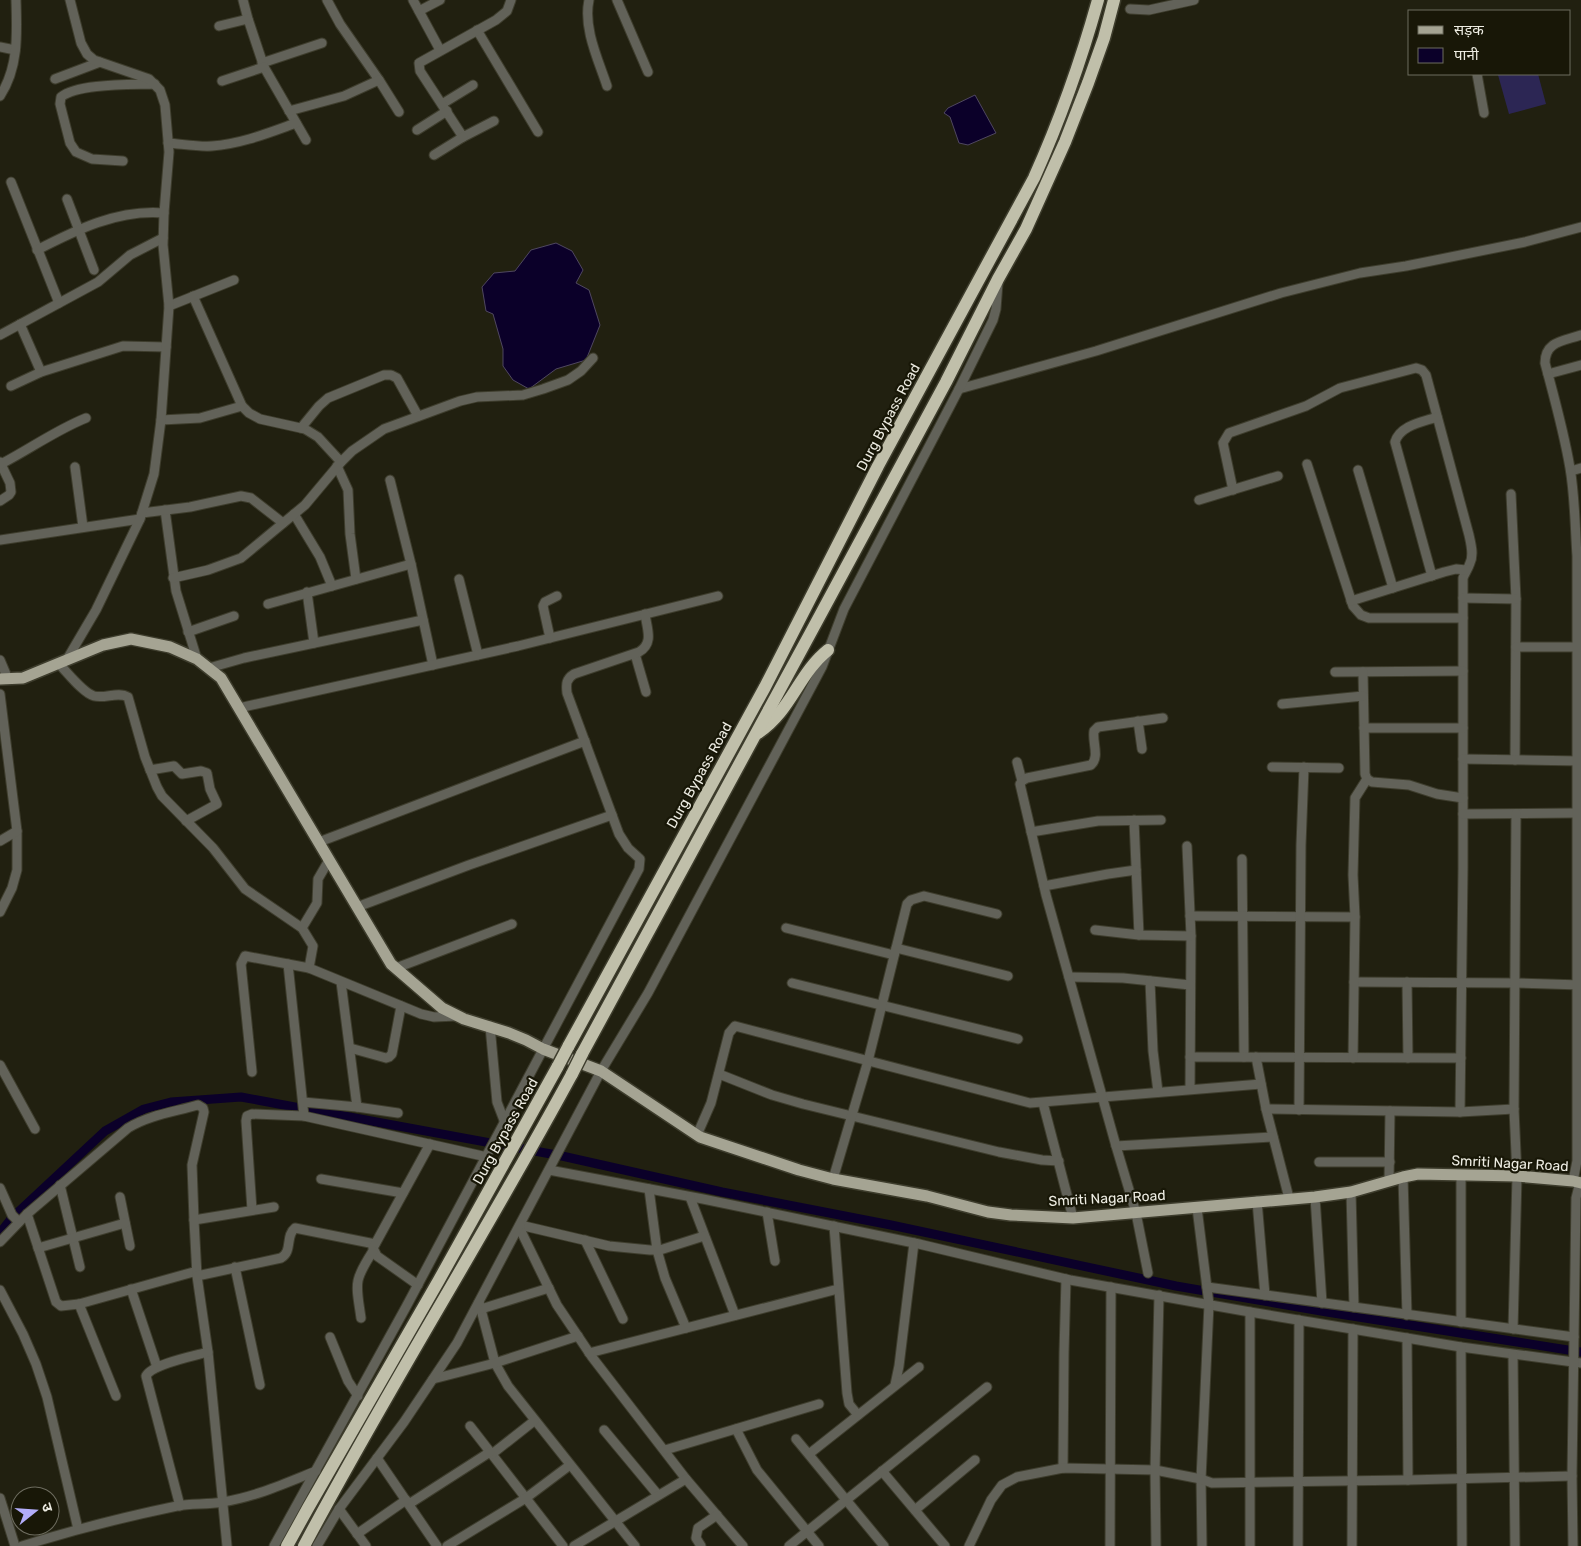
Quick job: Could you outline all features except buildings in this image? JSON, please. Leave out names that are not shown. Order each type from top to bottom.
[{"type":"highway","name":"Durg Bypass Road","points":[[287,1546],[522,1132],[764,686],[878,466],[1034,178],[1055,132],[1089,33],[1098,0]]},
{"type":"highway","points":[[304,1546],[414,1349],[539,1134],[946,382],[998,279],[1026,229],[1065,142],[1104,38],[1114,0]]},
{"type":"highway","points":[[755,735],[766,728],[783,712],[808,670],[828,650]]},
{"type":"main road","name":"Smriti Nagar Road","points":[[4,679],[23,678],[103,645],[131,639],[170,647],[197,659],[221,678],[391,964],[442,1008],[457,1016],[490,1026],[601,1071],[697,1135],[800,1170],[833,1179],[927,1196],[988,1212],[1073,1218],[1315,1197],[1351,1192],[1418,1174],[1517,1176],[1578,1182]]},
{"type":"street","points":[[0,96],[7,85],[12,71],[15,50],[17,30],[13,0]]},
{"type":"street","points":[[70,0],[81,43],[87,54],[94,60],[149,79],[160,90],[165,105],[168,143],[163,238],[169,306],[154,474],[141,516],[96,610],[62,662],[91,695],[98,697],[122,695],[128,697],[150,770],[162,796],[213,848],[245,889],[302,928],[313,946],[309,968]]},
{"type":"street","points":[[243,0],[263,65],[306,140]]},
{"type":"street","points":[[328,0],[340,24],[380,80],[398,112]]},
{"type":"street","points":[[413,0],[440,50]]},
{"type":"street","points":[[419,11],[440,0]]},
{"type":"street","points":[[463,137],[418,67],[420,61],[504,14],[511,0]]},
{"type":"street","points":[[589,0],[586,18],[607,86]]},
{"type":"street","points":[[617,0],[648,72]]},
{"type":"street","points":[[1130,9],[1150,10],[1194,0]]},
{"type":"street","points":[[219,26],[248,19]]},
{"type":"street","points":[[477,30],[538,132]]},
{"type":"street","points":[[222,81],[322,43]]},
{"type":"street","points":[[0,47],[15,50]]},
{"type":"street","points":[[55,79],[100,62]]},
{"type":"street","points":[[1477,75],[1484,113]]},
{"type":"street","points":[[289,111],[344,96],[380,80]]},
{"type":"street","points":[[122,161],[92,159],[76,152],[70,143],[60,104],[61,97],[68,93],[91,88],[156,84]]},
{"type":"street","points":[[417,130],[473,85]]},
{"type":"street","points":[[434,155],[494,121]]},
{"type":"street","points":[[168,143],[210,146],[227,144],[247,140],[296,123]]},
{"type":"street","points":[[12,182],[58,303]]},
{"type":"street","points":[[67,199],[94,270]]},
{"type":"street","points":[[37,250],[79,229],[131,213],[150,211],[164,213]]},
{"type":"street","points":[[959,389],[1096,351],[1281,293],[1360,273],[1406,266],[1525,242],[1581,227]]},
{"type":"street","points":[[0,335],[98,282],[130,255],[163,238]]},
{"type":"street","points":[[317,1546],[340,1509],[404,1422],[458,1343],[480,1306],[601,1071],[648,993],[817,675],[844,609],[993,320],[996,309],[998,279]]},
{"type":"street","points":[[169,306],[234,280]]},
{"type":"street","points":[[193,296],[242,406],[249,413],[260,419],[305,429],[318,437],[339,464],[348,490],[350,534],[356,579]]},
{"type":"street","points":[[20,324],[41,372]]},
{"type":"street","points":[[1576,1545],[1572,1476],[1577,1363],[1574,1338],[1578,1323],[1578,1228],[1576,1198],[1579,1124],[1576,813],[1578,761],[1577,556],[1571,471],[1545,354],[1552,344],[1581,335]]},
{"type":"street","points":[[11,386],[41,372],[123,346],[166,347]]},
{"type":"street","points":[[173,578],[208,570],[242,558],[305,505],[339,464],[367,440],[384,429],[460,401],[477,397],[523,395],[543,389],[568,380],[593,358]]},
{"type":"street","points":[[1548,374],[1581,364]]},
{"type":"street","points":[[1233,490],[1223,443],[1229,433],[1306,406],[1340,388],[1416,368],[1422,370],[1426,375],[1472,552],[1464,578],[1463,598],[1460,1112]]},
{"type":"street","points":[[301,428],[318,406],[328,398],[384,374],[397,378],[418,416]]},
{"type":"street","points":[[160,420],[200,418],[242,406]]},
{"type":"street","points":[[1432,576],[1395,442],[1397,435],[1404,428],[1438,417]]},
{"type":"street","points":[[0,501],[9,495],[11,488],[0,463],[30,449],[64,427],[86,418]]},
{"type":"street","points":[[1307,464],[1353,606],[1361,615],[1369,618],[1463,618]]},
{"type":"street","points":[[75,467],[83,528]]},
{"type":"street","points":[[1571,471],[1581,468]]},
{"type":"street","points":[[1358,470],[1393,588]]},
{"type":"street","points":[[1199,500],[1278,476]]},
{"type":"street","points":[[390,480],[433,665]]},
{"type":"street","points":[[1511,494],[1516,599],[1515,760]]},
{"type":"street","points":[[0,540],[83,528],[241,496],[251,498],[283,524]]},
{"type":"street","points":[[165,510],[173,578],[197,659]]},
{"type":"street","points":[[294,514],[320,558],[332,586]]},
{"type":"street","points":[[268,604],[411,564]]},
{"type":"street","points":[[1351,600],[1432,576],[1456,570],[1466,570]]},
{"type":"street","points":[[459,579],[478,655]]},
{"type":"street","points":[[307,592],[314,643]]},
{"type":"street","points":[[550,638],[543,606],[545,602],[557,596]]},
{"type":"street","points":[[238,708],[478,655],[718,596]]},
{"type":"street","points":[[1463,598],[1516,599]]},
{"type":"street","points":[[274,1546],[418,1285],[639,869],[640,859],[624,842],[612,815],[567,693],[566,684],[568,678],[574,674],[635,654],[645,648],[649,637],[644,614]]},
{"type":"street","points":[[188,632],[234,616]]},
{"type":"street","points":[[209,668],[244,658],[423,620]]},
{"type":"street","points":[[1516,647],[1578,647]]},
{"type":"street","points":[[635,654],[646,692]]},
{"type":"street","points":[[0,660],[4,679]]},
{"type":"street","points":[[1335,672],[1463,671]]},
{"type":"street","points":[[1362,672],[1365,774],[1367,779],[1372,782],[1409,785],[1437,794],[1463,798]]},
{"type":"street","points":[[0,694],[18,831],[17,870],[12,888],[0,912]]},
{"type":"street","points":[[1282,704],[1363,696]]},
{"type":"street","points":[[1022,781],[1027,778],[1091,765],[1095,762],[1096,757],[1093,737],[1094,731],[1098,727],[1164,718]]},
{"type":"street","points":[[1138,721],[1142,749]]},
{"type":"street","points":[[1364,728],[1463,728]]},
{"type":"street","points":[[318,842],[585,741]]},
{"type":"street","points":[[1463,759],[1578,761]]},
{"type":"street","points":[[1017,762],[1022,781],[1020,790],[1044,886],[1136,1213],[1148,1273]]},
{"type":"street","points":[[150,770],[174,766],[182,774],[201,771],[208,775],[210,789],[217,804],[186,821]]},
{"type":"street","points":[[1272,767],[1339,768]]},
{"type":"street","points":[[1299,1110],[1302,916],[1301,845],[1304,767]]},
{"type":"street","points":[[1353,1058],[1355,798],[1367,779]]},
{"type":"street","points":[[1463,814],[1576,813]]},
{"type":"street","points":[[1512,1329],[1517,1176],[1514,1109],[1516,814]]},
{"type":"street","points":[[357,907],[612,815]]},
{"type":"street","points":[[1134,820],[1139,935]]},
{"type":"street","points":[[1031,832],[1098,821],[1161,820]]},
{"type":"street","points":[[0,841],[18,831]]},
{"type":"street","points":[[1187,846],[1191,936],[1190,1089]]},
{"type":"street","points":[[1242,859],[1244,1057]]},
{"type":"street","points":[[302,928],[318,904],[318,879],[329,860]]},
{"type":"street","points":[[1044,886],[1136,870]]},
{"type":"street","points":[[833,1179],[868,1061],[907,904],[910,900],[924,896],[997,914]]},
{"type":"street","points":[[1190,916],[1354,917]]},
{"type":"street","points":[[396,968],[512,924]]},
{"type":"street","points":[[786,928],[1008,976]]},
{"type":"street","points":[[1095,930],[1139,935],[1191,936]]},
{"type":"street","points":[[252,1072],[242,960],[244,956],[309,968],[427,1016],[457,1016]]},
{"type":"street","points":[[288,964],[304,1116]]},
{"type":"street","points":[[1069,977],[1123,978],[1190,985]]},
{"type":"street","points":[[1150,981],[1153,1051],[1158,1092]]},
{"type":"street","points":[[341,982],[357,1106]]},
{"type":"street","points":[[1354,982],[1516,982],[1579,985]]},
{"type":"street","points":[[1407,982],[1408,1058]]},
{"type":"street","points":[[792,983],[1018,1039]]},
{"type":"street","points":[[350,1048],[386,1058],[390,1057],[401,1006]]},
{"type":"street","points":[[490,1026],[498,1102],[505,1123]]},
{"type":"street","points":[[697,1135],[711,1104],[729,1033],[735,1026],[1020,1101],[1043,1103],[1103,1096],[1261,1084]]},
{"type":"street","points":[[1190,1057],[1461,1058]]},
{"type":"street","points":[[1256,1057],[1266,1109],[1289,1198]]},
{"type":"street","points":[[0,1065],[35,1130]]},
{"type":"street","points":[[719,1074],[772,1095],[853,1116],[999,1152],[1042,1160],[1059,1161]]},
{"type":"street","points":[[304,1102],[357,1106],[398,1113]]},
{"type":"street","points":[[1043,1103],[1073,1218]]},
{"type":"street","points":[[0,1242],[27,1214],[128,1128],[155,1117],[200,1106],[203,1108],[204,1112],[192,1165],[194,1220],[197,1273],[208,1352],[227,1546]]},
{"type":"street","points":[[1266,1109],[1460,1112],[1514,1109]]},
{"type":"street","points":[[1389,1181],[1390,1111]]},
{"type":"street","points":[[252,1210],[246,1118],[252,1114],[304,1116],[487,1156]]},
{"type":"street","points":[[1116,1146],[1273,1137]]},
{"type":"street","points":[[361,1318],[357,1279],[430,1144]]},
{"type":"street","points":[[1319,1162],[1390,1162]]},
{"type":"street","points":[[549,1170],[690,1196],[834,1226],[1066,1279],[1461,1347],[1577,1363]]},
{"type":"street","points":[[1460,1175],[1461,1322]]},
{"type":"street","points":[[1403,1177],[1407,1315]]},
{"type":"street","points":[[321,1179],[403,1193]]},
{"type":"street","points":[[60,1185],[80,1266]]},
{"type":"street","points":[[0,1188],[12,1215],[19,1222]]},
{"type":"street","points":[[649,1189],[657,1250],[686,1328]]},
{"type":"street","points":[[1351,1192],[1354,1307]]},
{"type":"street","points":[[690,1196],[735,1315]]},
{"type":"street","points":[[120,1197],[130,1246]]},
{"type":"street","points":[[1315,1197],[1322,1303]]},
{"type":"street","points":[[1257,1201],[1265,1295]]},
{"type":"street","points":[[194,1220],[274,1207]]},
{"type":"street","points":[[1197,1208],[1209,1304],[1201,1479],[1202,1546]]},
{"type":"street","points":[[767,1212],[775,1261]]},
{"type":"street","points":[[27,1214],[56,1302],[58,1305],[64,1306],[79,1304],[197,1273],[285,1256],[291,1232],[295,1228],[374,1248]]},
{"type":"street","points":[[38,1248],[125,1223]]},
{"type":"street","points":[[520,1226],[609,1246],[657,1250],[704,1236]]},
{"type":"street","points":[[520,1226],[557,1304],[589,1352],[686,1479],[743,1546]]},
{"type":"street","points":[[834,1226],[846,1393],[849,1404],[858,1415]]},
{"type":"street","points":[[585,1240],[623,1319]]},
{"type":"street","points":[[895,1385],[914,1243]]},
{"type":"street","points":[[374,1248],[377,1256],[418,1285]]},
{"type":"street","points":[[235,1267],[260,1385]]},
{"type":"street","points":[[1063,1468],[1066,1279]]},
{"type":"street","points":[[1110,1546],[1111,1287]]},
{"type":"street","points":[[1207,1287],[1574,1338]]},
{"type":"street","points":[[480,1306],[549,1288]]},
{"type":"street","points":[[131,1289],[157,1367]]},
{"type":"street","points":[[589,1352],[838,1289]]},
{"type":"street","points":[[0,1290],[29,1349],[47,1397],[78,1529]]},
{"type":"street","points":[[1156,1546],[1155,1470],[1159,1296]]},
{"type":"street","points":[[79,1304],[116,1396]]},
{"type":"street","points":[[480,1306],[495,1362],[508,1386],[635,1546]]},
{"type":"street","points":[[1250,1312],[1250,1546]]},
{"type":"street","points":[[1298,1546],[1299,1320]]},
{"type":"street","points":[[1352,1546],[1353,1329]]},
{"type":"street","points":[[433,1379],[578,1336]]},
{"type":"street","points":[[330,1337],[348,1381],[358,1396]]},
{"type":"street","points":[[1407,1338],[1408,1480]]},
{"type":"street","points":[[1461,1347],[1462,1546]]},
{"type":"street","points":[[180,1506],[146,1380],[148,1373],[157,1367],[208,1352]]},
{"type":"street","points":[[1513,1355],[1515,1546]]},
{"type":"street","points":[[809,1454],[919,1367]]},
{"type":"street","points":[[789,1546],[987,1387]]},
{"type":"street","points":[[665,1450],[819,1404]]},
{"type":"street","points":[[357,1534],[491,1453],[534,1421]]},
{"type":"street","points":[[470,1426],[563,1546]]},
{"type":"street","points":[[736,1429],[757,1470],[819,1546]]},
{"type":"street","points":[[604,1430],[658,1496]]},
{"type":"street","points":[[796,1439],[884,1546]]},
{"type":"street","points":[[378,1458],[438,1546]]},
{"type":"street","points":[[915,1510],[975,1460]]},
{"type":"street","points":[[447,1546],[526,1498],[570,1465]]},
{"type":"street","points":[[969,1546],[991,1500],[1002,1485],[1017,1477],[1063,1468],[1155,1470],[1212,1482],[1572,1476]]},
{"type":"street","points":[[22,1546],[78,1529],[180,1506],[222,1502],[273,1488],[316,1471]]},
{"type":"street","points":[[882,1471],[945,1546]]},
{"type":"street","points":[[574,1546],[686,1479]]},
{"type":"street","points":[[0,1498],[16,1546]]},
{"type":"street","points":[[340,1509],[366,1546]]},
{"type":"street","points":[[701,1546],[696,1538],[698,1528],[717,1515]]},
{"type":"shaded area","points":[[1498,75],[1538,75],[1546,104],[1509,114]]},
{"type":"water","points":[[975,95],[996,133],[968,145],[959,143],[950,117],[944,113],[948,108]]},
{"type":"water","points":[[556,243],[572,251],[583,270],[576,283],[589,290],[600,325],[586,360],[556,369],[529,389],[513,380],[503,366],[503,349],[493,314],[486,311],[482,287],[494,273],[515,271],[531,250]]},
{"type":"waterway","points":[[16,1214],[105,1131],[144,1109],[171,1102],[241,1097],[300,1108]]},
{"type":"waterway","points":[[306,1109],[562,1156],[722,1192],[891,1225],[1176,1286],[1581,1352]]},
{"type":"waterway","points":[[0,1233],[11,1219]]}]
